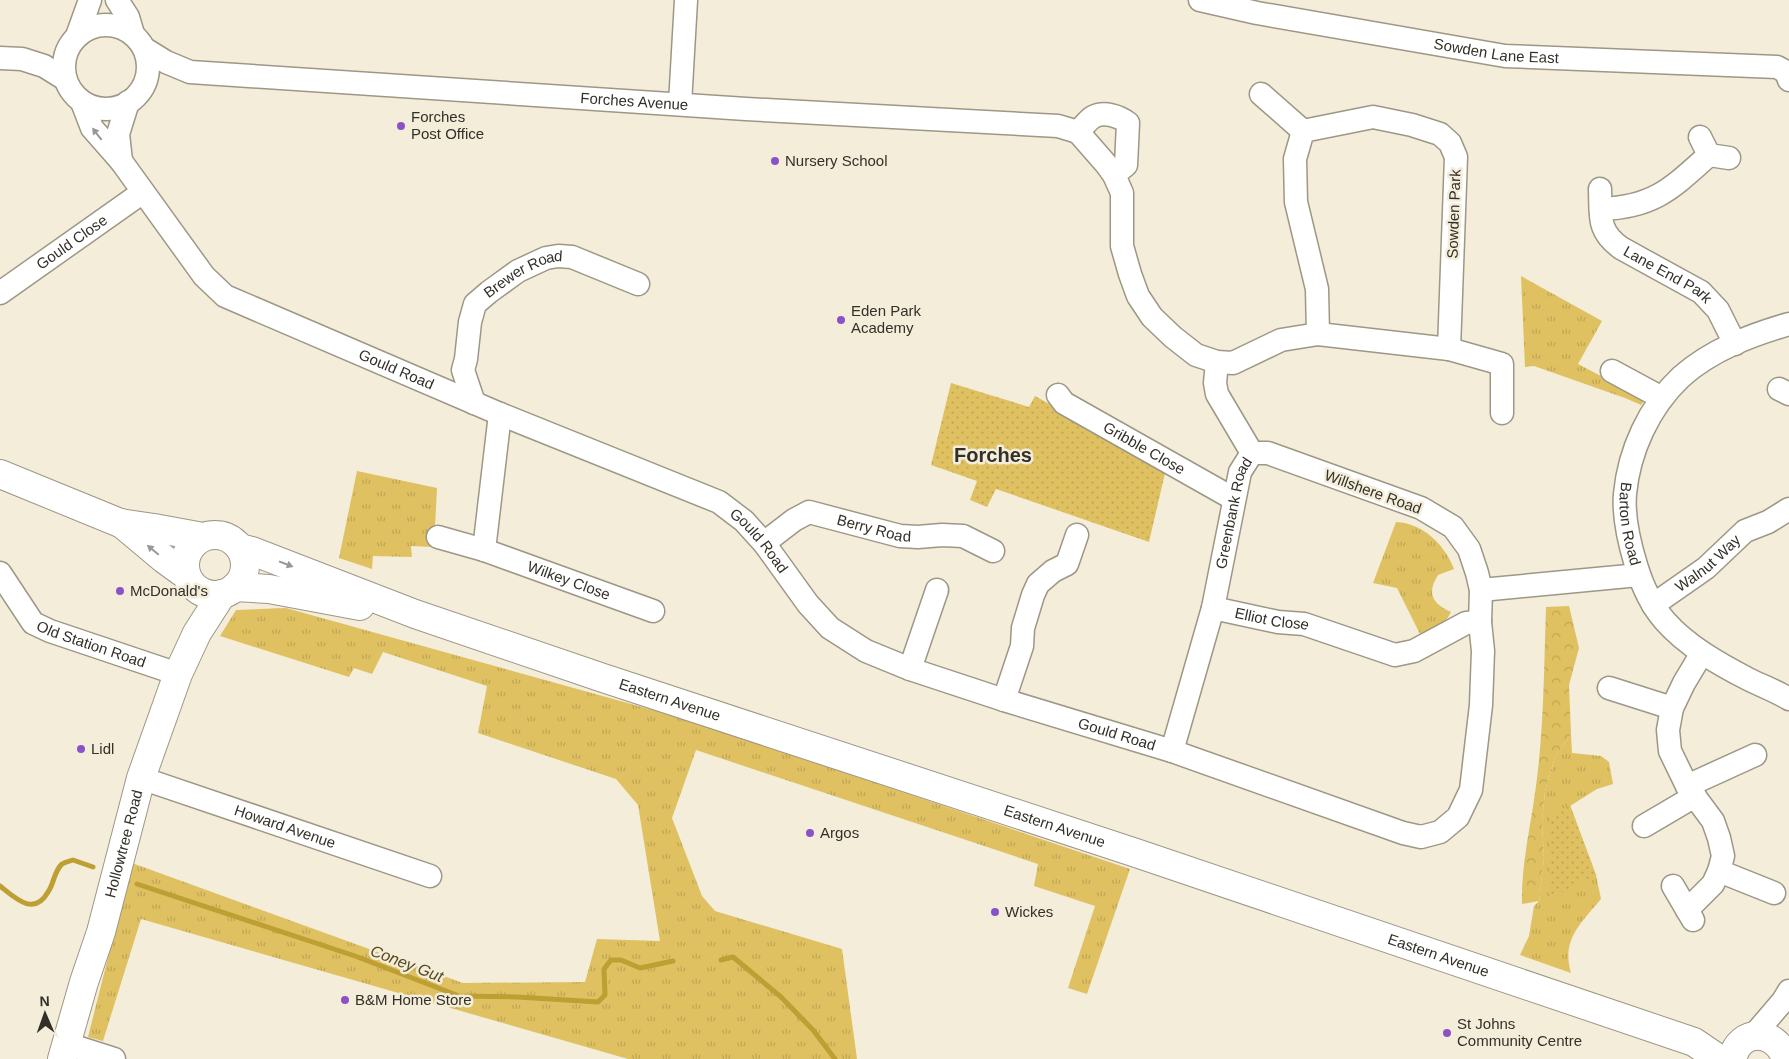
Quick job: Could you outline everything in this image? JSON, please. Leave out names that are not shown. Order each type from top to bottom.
[{"type":"main road","points":[[0,474],[120,523],[203,537]]},
{"type":"main road","points":[[120,523],[189,580],[200,591],[211,595],[229,591],[242,578],[245,568],[240,548],[230,539],[223,536],[210,535],[203,537],[194,544],[187,553],[185,563],[189,580],[197,632]]},
{"type":"main road","name":"Eastern Avenue","points":[[240,548],[415,614],[602,678],[1136,853],[1694,1042],[1736,1050],[1763,1036],[1783,1052]]},
{"type":"main road","name":"Eastern Avenue","points":[[229,591],[269,589],[415,614]]},
{"type":"main road","name":"Hollowtree Road","points":[[65,1052],[84,982],[101,932],[141,778],[178,674],[197,632],[229,591]]},
{"type":"street","points":[[90,0],[64,61],[65,79],[74,96],[86,104],[102,109],[122,106],[136,97],[144,85],[148,69],[148,60],[128,17],[117,0]]},
{"type":"street","points":[[680,104],[686,0]]},
{"type":"street","name":"Sowden Lane East","points":[[1200,0],[1257,14],[1506,56],[1777,67],[1786,72],[1789,80]]},
{"type":"street","points":[[22,59],[73,40],[92,27],[108,24],[121,27],[139,41]]},
{"type":"street","name":"Forches Avenue","points":[[139,41],[166,62],[190,72]]},
{"type":"street","points":[[0,58],[22,59],[44,66],[65,79]]},
{"type":"street","name":"Forches Avenue","points":[[144,85],[164,77],[190,72],[765,110],[1058,126],[1078,132]]},
{"type":"street","points":[[1261,94],[1303,131],[1295,159],[1296,202],[1317,289],[1318,334]]},
{"type":"street","name":"Gould Road","points":[[82,102],[92,128],[121,160],[204,276],[225,296],[500,414],[719,502],[744,521],[764,543],[808,604],[830,628],[866,651],[910,669],[1004,700],[1172,751],[1403,833],[1421,837],[1440,832]]},
{"type":"street","name":"Gould Road","points":[[121,160],[118,134],[128,102]]},
{"type":"street","points":[[1114,175],[1126,165],[1128,123],[1122,118],[1109,114],[1094,117],[1078,132],[1094,148],[1114,175],[1122,193],[1122,246],[1138,296],[1152,317],[1196,355],[1217,362],[1233,363],[1281,340],[1318,334],[1448,349],[1502,364],[1502,413]]},
{"type":"street","name":"Sowden Park","points":[[1303,131],[1373,117],[1412,125],[1440,134],[1450,143],[1456,156],[1456,173],[1448,349]]},
{"type":"street","name":"Lane End Park","points":[[1713,150],[1669,190],[1643,203],[1620,208],[1600,199],[1603,228],[1609,240],[1621,248],[1701,292],[1718,310],[1735,344]]},
{"type":"street","name":"Gould Close","points":[[0,293],[143,192]]},
{"type":"street","name":"Brewer Road","points":[[474,403],[463,370],[470,322],[475,304],[489,292],[518,271],[546,258],[572,257],[638,284]]},
{"type":"street","name":"Barton Road","points":[[1789,324],[1758,333],[1735,344],[1705,360],[1681,377],[1654,408],[1637,444],[1629,468],[1625,495],[1630,547],[1639,575],[1653,605],[1670,627],[1702,653],[1747,679],[1789,699]]},
{"type":"street","name":"Greenbank Road","points":[[1172,751],[1213,608],[1240,472],[1252,453],[1217,394],[1215,383],[1217,362]]},
{"type":"street","points":[[438,387],[451,380],[463,370]]},
{"type":"street","points":[[1612,371],[1662,398]]},
{"type":"street","name":"Gribble Close","points":[[1058,395],[1064,402],[1234,498]]},
{"type":"street","points":[[484,550],[500,414]]},
{"type":"street","name":"Willshere Road","points":[[1252,453],[1268,453],[1421,508],[1453,527],[1469,549],[1481,590],[1480,622],[1483,651],[1480,705],[1471,790],[1458,817],[1440,832]]},
{"type":"street","name":"Walnut Way","points":[[1653,605],[1706,568],[1745,531],[1768,522],[1789,509]]},
{"type":"street","name":"Berry Road","points":[[764,543],[794,520],[809,512],[900,536],[963,536],[993,551]]},
{"type":"street","points":[[1004,700],[1030,645],[1023,628],[1033,595],[1038,584],[1053,571],[1067,564],[1077,535]]},
{"type":"street","name":"Wilkey Close","points":[[438,537],[484,550],[653,611]]},
{"type":"street","name":"Old Station Road","points":[[0,573],[33,623],[178,674]]},
{"type":"street","points":[[1481,590],[1639,575]]},
{"type":"street","points":[[910,669],[937,590]]},
{"type":"street","name":"Elliot Close","points":[[1213,608],[1278,622],[1304,624],[1395,656],[1414,651],[1466,624],[1480,622]]},
{"type":"street","points":[[1673,886],[1690,915],[1713,884],[1723,856],[1720,838],[1713,821],[1691,791],[1670,752],[1668,730],[1672,708],[1702,653]]},
{"type":"street","points":[[1609,688],[1672,708]]},
{"type":"street","points":[[1644,826],[1691,791],[1755,755]]},
{"type":"street","name":"Howard Avenue","points":[[141,778],[430,876]]},
{"type":"street","points":[[1719,871],[1774,893]]},
{"type":"street","points":[[1736,1050],[1786,996]]},
{"type":"street","points":[[1783,1052],[1780,1017],[1786,996]]},
{"type":"street","points":[[65,1052],[114,1059]]},
{"type":"green space","points":[[1521,276],[1602,321],[1578,364],[1645,399],[1641,405],[1534,366],[1525,367]]},
{"type":"green space","points":[[951,383],[1029,407],[1035,396],[1166,469],[1149,542],[996,489],[987,507],[970,500],[977,481],[931,465]]},
{"type":"green space","points":[[357,471],[437,488],[434,547],[411,546],[412,557],[373,556],[372,569],[339,558]]},
{"type":"green space","points":[[1396,522],[1415,526],[1432,537],[1445,552],[1454,569],[1438,575],[1432,588],[1433,598],[1436,602],[1451,612],[1444,624],[1420,634],[1397,588],[1373,583]]},
{"type":"green space","points":[[1569,606],[1579,648],[1569,685],[1571,734],[1555,757],[1545,791],[1542,821],[1544,859],[1539,901],[1522,904],[1525,859],[1541,742],[1546,607]]},
{"type":"green space","points":[[286,608],[696,722],[1130,869],[1087,994],[1068,988],[1095,906],[1034,886],[1038,864],[696,750],[672,818],[702,896],[715,911],[842,949],[857,1059],[628,1059],[141,919],[103,1041],[88,1037],[132,863],[463,983],[585,982],[597,939],[660,941],[638,805],[616,779],[478,733],[487,686],[383,652],[372,674],[354,668],[349,677],[220,636],[236,610]]},
{"type":"green space","points":[[1571,734],[1572,753],[1601,756],[1609,762],[1613,784],[1597,789],[1570,806],[1596,875],[1601,899],[1580,924],[1571,941],[1569,961],[1571,973],[1520,955],[1529,936],[1534,906],[1539,901],[1544,859],[1542,821],[1545,791],[1555,757]]},
{"type":"green space","points":[[1570,805],[1596,875],[1550,898],[1550,815]]},
{"type":"waterway","name":"Coney Gut","points":[[0,886],[24,903],[37,903],[48,892],[57,870],[62,864],[73,860],[93,867]]},
{"type":"waterway","name":"Coney Gut","points":[[137,884],[355,956],[459,996],[518,997],[598,1002],[605,995],[604,969],[611,960],[621,960],[640,968],[673,961]]},
{"type":"waterway","points":[[721,960],[733,957],[781,997],[813,1030],[835,1059]]},
{"type":"place","name":"Forches Post Office","points":[[401,126]]},
{"type":"place","name":"Nursery School","points":[[775,161]]},
{"type":"place","name":"Eden Park Academy","points":[[841,320]]},
{"type":"place","name":"McDonald's","points":[[120,591]]},
{"type":"place","name":"Lidl","points":[[81,749]]},
{"type":"place","name":"Argos","points":[[810,833]]},
{"type":"place","name":"Wickes","points":[[995,912]]},
{"type":"place","name":"B&M Home Store","points":[[345,1000]]},
{"type":"place","name":"St Johns Community Centre","points":[[1447,1033]]},
{"type":"district","name":"Forches","points":[[993,455]]}]
